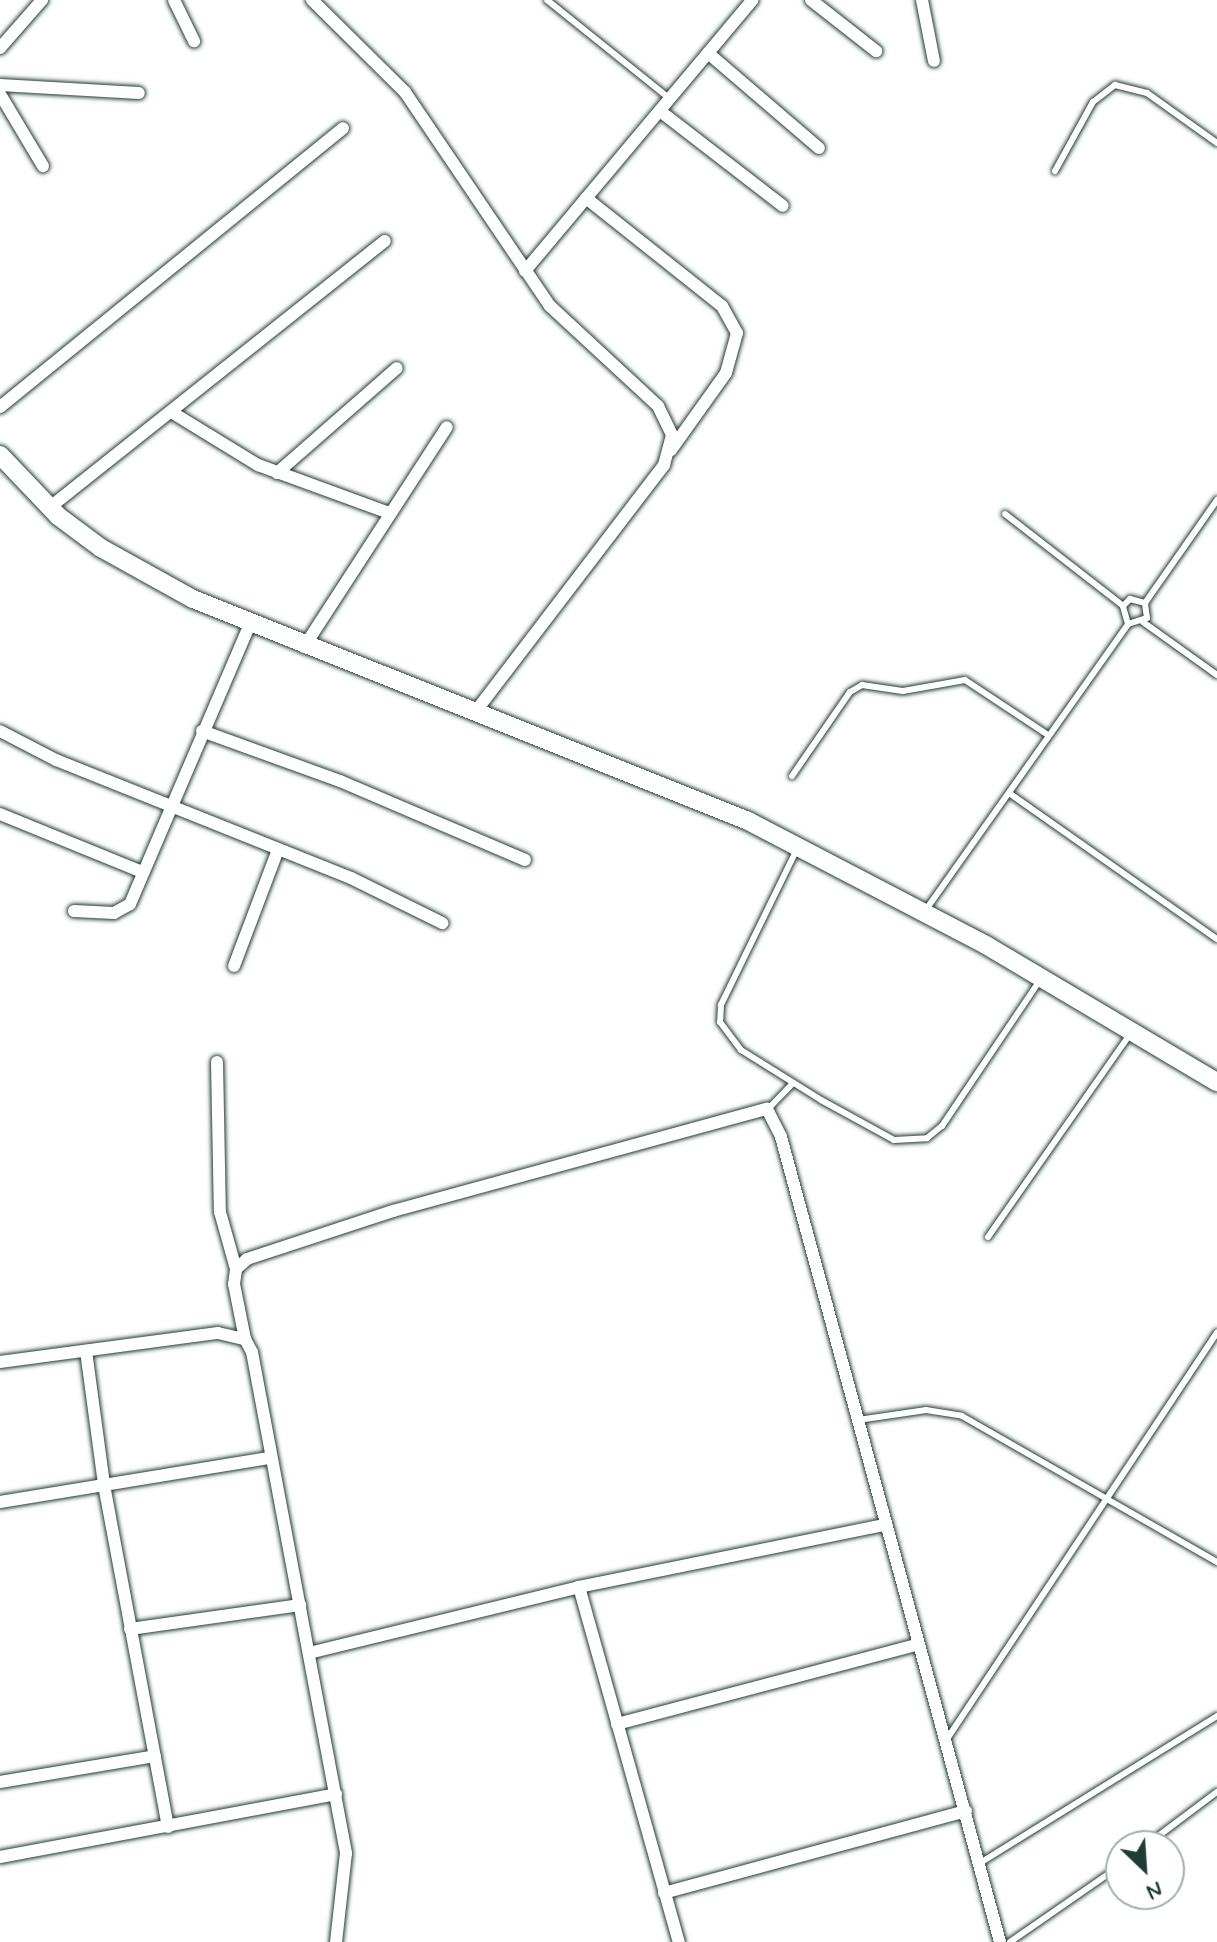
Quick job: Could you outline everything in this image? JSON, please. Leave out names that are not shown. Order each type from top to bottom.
[{"type":"street","points":[[0,48],[42,0]]},
{"type":"street","points":[[174,0],[194,41]]},
{"type":"street","points":[[312,0],[424,116],[550,306],[658,406],[668,419],[670,452]]},
{"type":"street","points":[[525,271],[752,0]]},
{"type":"street","points":[[811,0],[876,51]]},
{"type":"street","points":[[922,0],[934,61]]},
{"type":"street","points":[[708,53],[819,148]]},
{"type":"street","points":[[0,85],[139,93]]},
{"type":"street","points":[[0,94],[43,166]]},
{"type":"street","points":[[660,111],[783,206]]},
{"type":"street","points":[[0,407],[343,128]]},
{"type":"street","points":[[476,711],[726,373],[737,333],[722,306],[586,198]]},
{"type":"street","points":[[49,508],[173,413],[385,241]]},
{"type":"street","points":[[277,473],[397,368]]},
{"type":"street","points":[[173,413],[277,473],[389,513]]},
{"type":"street","points":[[304,647],[447,427]]},
{"type":"street","points":[[0,455],[49,508],[101,548],[250,624],[704,802],[799,846],[925,911],[1042,977],[1217,1082]]},
{"type":"street","points":[[74,911],[120,912],[130,904],[169,805],[250,624]]},
{"type":"street","points":[[0,731],[277,852],[351,878],[442,923]]},
{"type":"street","points":[[202,731],[340,781],[525,860]]},
{"type":"street","points":[[0,814],[142,872]]},
{"type":"street","points":[[234,966],[277,852]]},
{"type":"street","points":[[217,1062],[220,1212],[236,1269],[234,1284],[245,1339],[252,1352],[346,1853],[336,1942]]},
{"type":"street","points":[[236,1269],[247,1259],[393,1211],[767,1109],[781,1137],[1000,1942]]},
{"type":"street","points":[[0,1362],[218,1333],[245,1339]]},
{"type":"street","points":[[86,1351],[104,1485],[168,1827]]},
{"type":"street","points":[[0,1502],[270,1458]]},
{"type":"street","points":[[309,1653],[579,1587],[885,1525]]},
{"type":"street","points":[[579,1587],[679,1942]]},
{"type":"street","points":[[130,1629],[300,1605]]},
{"type":"street","points":[[617,1724],[919,1644]]},
{"type":"street","points":[[0,1782],[155,1756]]},
{"type":"street","points":[[0,1857],[336,1794]]},
{"type":"street","points":[[664,1893],[966,1811]]},
{"type":"lane","points":[[547,0],[670,99]]},
{"type":"lane","points":[[1055,171],[1093,102],[1115,85],[1147,93],[1217,143]]},
{"type":"lane","points":[[1145,603],[1217,500]]},
{"type":"lane","points":[[1005,514],[1123,606],[1128,624]]},
{"type":"lane","points":[[1123,606],[1130,599],[1145,603]]},
{"type":"lane","points":[[1143,622],[1148,613],[1145,603]]},
{"type":"lane","points":[[925,911],[1128,624],[1143,622],[1217,675]]},
{"type":"lane","points":[[792,776],[850,692],[862,685],[903,691],[965,680],[1048,735]]},
{"type":"lane","points":[[1009,793],[1217,939]]},
{"type":"lane","points":[[799,846],[721,1005],[720,1022],[741,1050],[894,1140],[927,1138],[942,1126],[1042,977]]},
{"type":"lane","points":[[988,1237],[1132,1030]]},
{"type":"lane","points":[[767,1109],[793,1083]]},
{"type":"lane","points":[[947,1739],[1217,1332]]},
{"type":"lane","points":[[1208,1346],[1217,1352]]},
{"type":"lane","points":[[858,1420],[926,1410],[962,1416],[1109,1496],[1217,1562]]},
{"type":"lane","points":[[980,1863],[1217,1716]]},
{"type":"lane","points":[[1166,1830],[1217,1792]]},
{"type":"lane","points":[[1010,1942],[1105,1876]]}]
